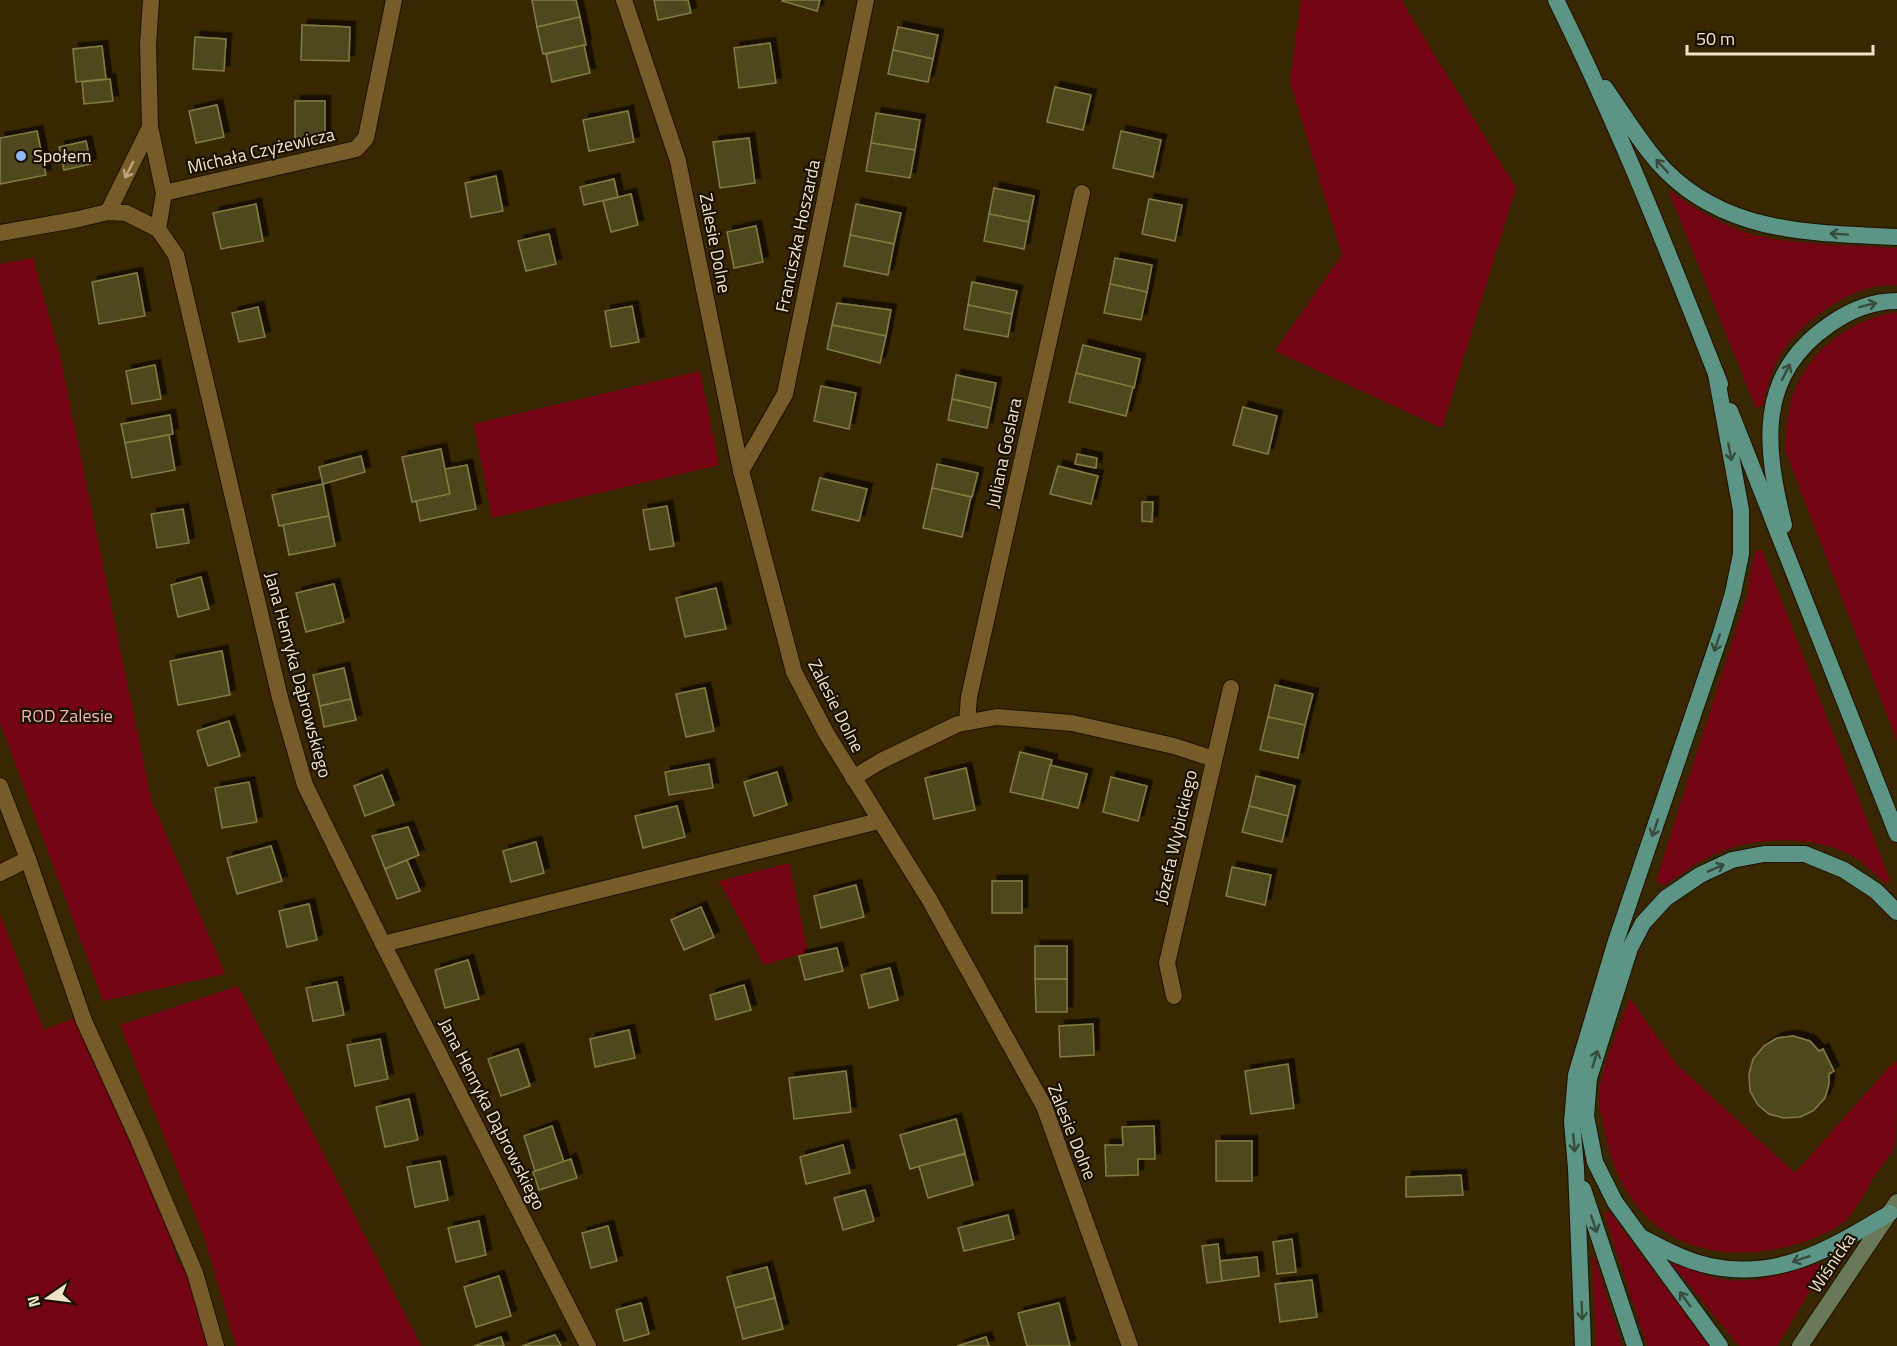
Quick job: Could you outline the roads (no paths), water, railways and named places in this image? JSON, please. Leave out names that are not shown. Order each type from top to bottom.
[{"type":"main road","points":[[1556,0],[1582,53],[1689,302],[1897,834]]},
{"type":"main road","points":[[1582,53],[1638,137],[1664,168],[1685,188],[1710,204],[1743,218],[1789,230],[1897,237]]},
{"type":"main road","points":[[1799,587],[1773,480],[1769,427],[1773,401],[1786,369],[1800,348],[1823,329],[1841,316],[1860,307],[1884,301],[1897,301]]},
{"type":"main road","points":[[1583,1346],[1572,1122],[1576,1075],[1616,940],[1724,623],[1741,554],[1741,510],[1716,374]]},
{"type":"main road","points":[[1719,1346],[1615,1202],[1595,1162],[1586,1116],[1589,1078],[1630,948],[1643,923],[1666,898],[1700,875],[1732,860],[1764,854],[1804,854],[1844,870],[1876,891],[1897,912]]},
{"type":"main road","points":[[1576,1168],[1635,1346]]},
{"type":"main road","points":[[1638,1235],[1687,1259],[1710,1266],[1742,1270],[1775,1267],[1802,1260],[1831,1248],[1893,1208]]},
{"type":"main road","name":"Wiśnicka","points":[[1800,1346],[1893,1208]]},
{"type":"street","points":[[0,233],[108,212],[126,213],[158,229],[164,193],[150,127],[148,45],[151,0]]},
{"type":"street","name":"Michała Czyżewicza","points":[[164,193],[357,149],[366,138],[394,0]]},
{"type":"street","name":"Zalesie Dolne","points":[[624,0],[678,160],[741,471],[794,672],[826,734],[929,899],[1044,1106],[1130,1346]]},
{"type":"street","name":"Franciszka Hoszarda","points":[[741,471],[785,394],[866,0]]},
{"type":"street","points":[[108,212],[150,127]]},
{"type":"street","name":"Juliana Goslara","points":[[968,722],[969,697],[1082,194]]},
{"type":"street","name":"Jana Henryka Dąbrowskiego","points":[[158,229],[176,255],[280,698],[305,785],[383,944],[588,1346]]},
{"type":"street","name":"Józefa Wybickiego","points":[[1174,996],[1167,963],[1231,687]]},
{"type":"street","points":[[853,778],[881,761],[958,724],[997,717],[1072,723],[1174,746],[1215,759]]},
{"type":"street","points":[[0,786],[84,1021],[138,1139],[195,1273],[216,1346]]},
{"type":"street","points":[[383,944],[879,821]]},
{"type":"street","points":[[0,873],[28,859]]},
{"type":"place","name":"Społem","points":[[21,156]]},
{"type":"park label","name":"ROD Zalesie","points":[[67,716]]}]
